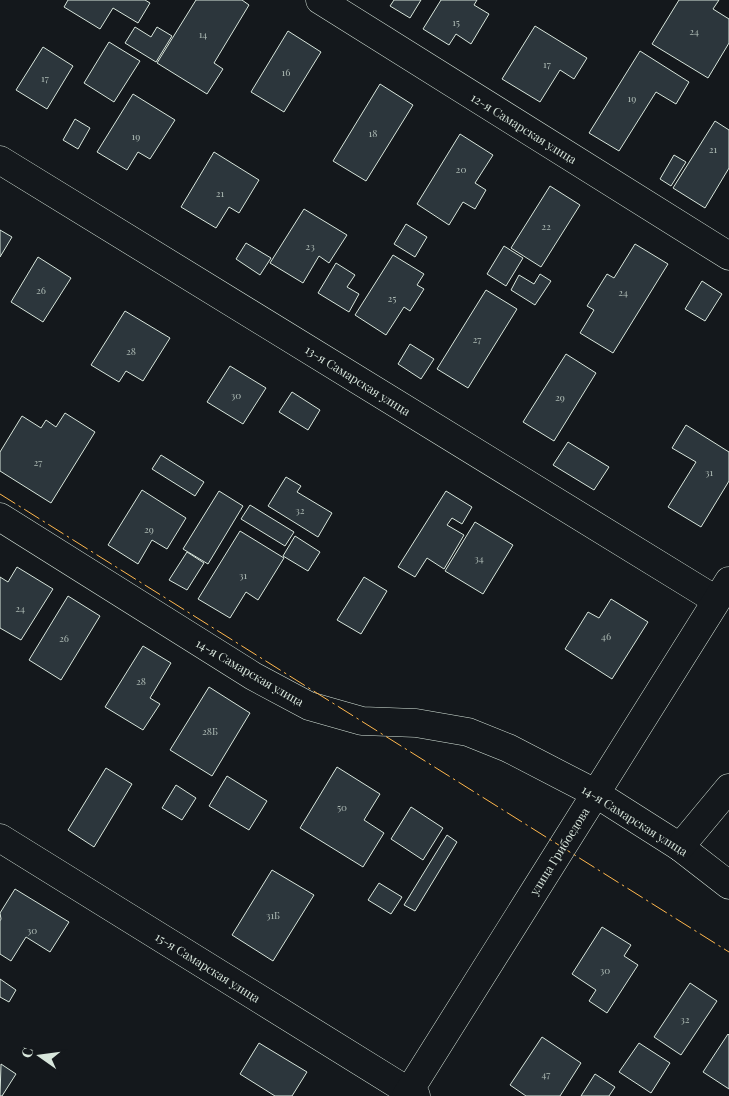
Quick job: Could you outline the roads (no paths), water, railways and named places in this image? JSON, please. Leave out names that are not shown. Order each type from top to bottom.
[{"type":"street","name":"12-я Самарская улица","points":[[320,0],[729,256]]},
{"type":"street","name":"13-я Самарская улица","points":[[0,160],[723,590]]},
{"type":"street","name":"14-я Самарская улица","points":[[0,516],[253,676],[309,706],[362,721],[416,723],[468,732],[508,748],[595,793],[680,847],[729,885]]},
{"type":"street","name":"улица Грибоедова","points":[[410,1094],[595,793],[723,590]]},
{"type":"street","points":[[680,847],[729,788]]},
{"type":"street","name":"15-я Самарская улица","points":[[0,838],[410,1094]]}]
